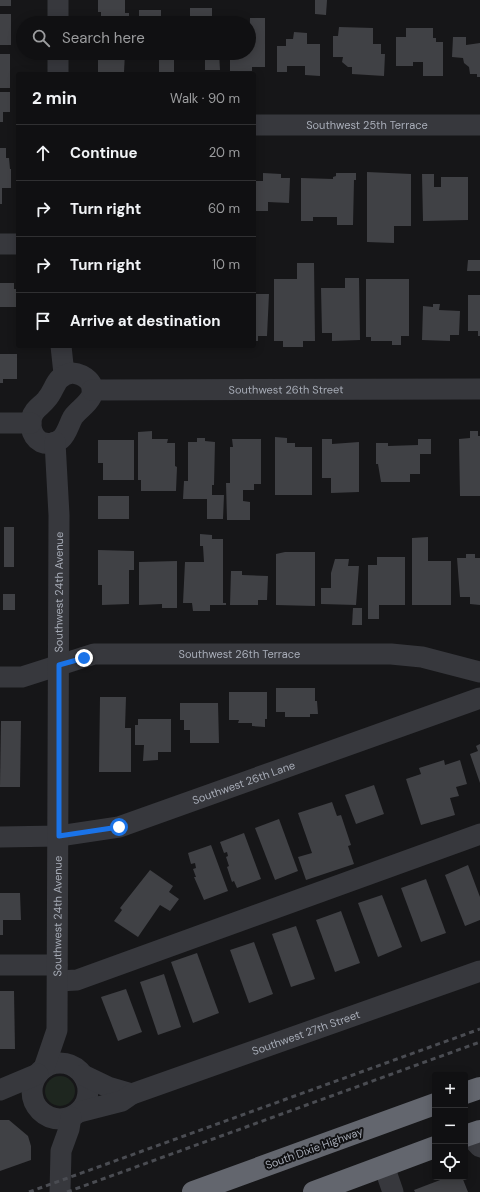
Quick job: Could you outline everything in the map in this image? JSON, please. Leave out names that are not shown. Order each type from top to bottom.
[{"type":"highway","points":[[468,1092],[480,1088]]},
{"type":"highway","name":"South Dixie Highway","points":[[196,1191],[432,1105]]},
{"type":"highway","points":[[314,1192],[432,1148]]},
{"type":"street","points":[[58,0],[58,16]]},
{"type":"street","points":[[58,60],[58,72]]},
{"type":"street","name":"Southwest 25th Terrace","points":[[256,125],[480,125]]},
{"type":"street","points":[[0,244],[16,244]]},
{"type":"street","points":[[61,348],[64,374]]},
{"type":"street","points":[[72,373],[86,377],[92,390],[92,396],[74,416],[63,438],[47,444],[34,437],[31,423],[35,411],[46,400],[58,378],[64,374],[72,373]]},
{"type":"street","name":"Southwest 26th Street","points":[[92,390],[480,389]]},
{"type":"street","points":[[0,423],[31,423]]},
{"type":"street","name":"Southwest 24th Avenue","points":[[41,1071],[57,1030],[59,836],[59,515],[55,442]]},
{"type":"street","name":"Southwest 26th Terrace","points":[[0,677],[22,677],[94,654],[391,654],[422,657],[480,672]]},
{"type":"street","name":"Southwest 26th Lane","points":[[0,837],[59,836],[98,831],[142,820],[480,698]]},
{"type":"street","points":[[0,965],[57,973],[77,980],[480,834]]},
{"type":"street","name":"Southwest 27th Street","points":[[75,1115],[122,1101],[132,1094],[480,971]]},
{"type":"street","points":[[57,1030],[64,1038],[89,1091],[84,1106],[75,1115],[61,1151],[60,1192]]},
{"type":"street","points":[[0,1091],[61,1063],[108,1087],[132,1094]]},
{"type":"street","points":[[41,1071],[32,1091],[53,1142],[61,1151]]},
{"type":"street","points":[[0,1091],[57,1119],[75,1115]]},
{"type":"street","points":[[384,1166],[393,1192]]},
{"type":"shaded area","points":[[60,1076],[71,1080],[75,1091],[71,1102],[60,1106],[49,1102],[45,1091],[49,1080]]},
{"type":"building","points":[[0,0],[11,0],[11,6],[0,6]]},
{"type":"building","points":[[98,0],[125,0],[125,13],[129,13],[129,16],[101,16],[101,12],[98,12]]},
{"type":"building","points":[[315,0],[327,0],[326,15],[315,14]]},
{"type":"building","points":[[190,8],[212,8],[212,16],[190,16]]},
{"type":"building","points":[[139,10],[161,10],[161,16],[139,16]]},
{"type":"building","points":[[0,14],[11,14],[11,45],[0,45]]},
{"type":"building","points":[[256,18],[265,18],[265,67],[252,67],[252,71],[230,71],[230,60],[256,60]]},
{"type":"building","points":[[339,27],[373,28],[373,44],[381,44],[381,54],[385,54],[384,76],[352,74],[352,67],[348,67],[342,62],[343,57],[333,57],[333,36],[338,36]]},
{"type":"building","points":[[406,28],[433,28],[433,38],[436,38],[436,42],[443,42],[443,76],[423,76],[423,62],[413,62],[413,66],[396,66],[396,37],[406,37]]},
{"type":"building","points":[[294,32],[307,33],[307,44],[320,44],[320,76],[305,75],[305,66],[287,66],[287,72],[277,72],[277,46],[286,46],[286,39],[293,39]]},
{"type":"building","points":[[453,37],[466,37],[466,45],[480,43],[480,77],[477,77],[477,74],[470,74],[469,67],[464,63],[463,58],[452,57]]},
{"type":"building","points":[[0,54],[10,54],[10,88],[0,88]]},
{"type":"building","points":[[98,60],[125,60],[124,72],[98,72]]},
{"type":"building","points":[[159,60],[174,60],[174,72],[159,72]]},
{"type":"building","points":[[205,60],[219,60],[220,70],[205,70]]},
{"type":"building","points":[[0,92],[10,92],[10,112],[3,112],[3,122],[0,122]]},
{"type":"building","points":[[0,148],[6,148],[6,158],[9,158],[11,169],[11,188],[2,188],[2,204],[0,204]]},
{"type":"building","points":[[367,172],[411,174],[411,226],[394,226],[394,243],[367,242]]},
{"type":"building","points":[[263,173],[281,174],[281,178],[290,178],[289,203],[268,202],[268,211],[256,211],[256,181],[263,181]]},
{"type":"building","points":[[336,173],[356,173],[356,180],[354,180],[353,225],[337,225],[337,217],[313,217],[313,221],[301,221],[301,178],[333,179],[333,177],[336,176]]},
{"type":"building","points":[[422,174],[434,174],[434,187],[441,187],[441,177],[468,177],[468,220],[423,221]]},
{"type":"building","points":[[468,260],[480,260],[480,271],[467,271]]},
{"type":"building","points":[[297,263],[314,263],[315,341],[303,341],[303,347],[283,347],[283,341],[274,341],[274,279],[297,279]]},
{"type":"building","points":[[345,278],[359,278],[360,340],[332,341],[332,333],[322,333],[321,288],[345,288]]},
{"type":"building","points":[[366,279],[409,279],[409,336],[401,336],[401,345],[392,345],[392,341],[371,341],[371,337],[366,337]]},
{"type":"building","points":[[0,283],[14,283],[14,289],[16,289],[16,307],[0,307]]},
{"type":"building","points":[[256,294],[269,294],[267,336],[258,336],[258,341],[256,341]]},
{"type":"building","points":[[468,295],[480,295],[480,336],[478,336],[478,331],[468,331]]},
{"type":"building","points":[[433,304],[440,304],[439,310],[460,311],[459,335],[450,335],[450,341],[422,340],[423,306],[433,307]]},
{"type":"building","points":[[0,354],[17,354],[17,379],[3,379],[3,383],[0,383]]},
{"type":"building","points":[[152,431],[152,439],[168,439],[167,443],[175,443],[175,466],[177,467],[176,491],[141,491],[141,480],[138,480],[138,432]]},
{"type":"building","points":[[470,431],[478,431],[478,436],[480,436],[480,496],[460,496],[459,439],[470,438]]},
{"type":"building","points":[[275,437],[287,438],[287,443],[295,443],[295,447],[312,447],[312,495],[275,495]]},
{"type":"building","points":[[197,438],[205,438],[205,441],[215,442],[214,485],[212,485],[212,495],[224,495],[223,519],[207,519],[207,499],[183,499],[184,481],[188,481],[188,442],[197,442]]},
{"type":"building","points":[[232,439],[261,439],[261,484],[254,484],[254,490],[243,490],[243,501],[250,502],[250,520],[227,520],[226,483],[230,483],[230,447],[233,447]]},
{"type":"building","points":[[322,439],[332,439],[332,444],[359,442],[359,492],[331,493],[331,478],[322,478]]},
{"type":"building","points":[[418,439],[431,439],[431,454],[420,454],[420,474],[410,474],[410,482],[381,482],[378,464],[376,464],[376,443],[388,443],[388,446],[418,445]]},
{"type":"building","points":[[98,440],[134,440],[134,480],[103,480],[103,463],[98,463]]},
{"type":"building","points":[[98,496],[129,496],[129,519],[98,519]]},
{"type":"building","points":[[4,527],[14,527],[14,567],[4,567]]},
{"type":"building","points":[[200,534],[212,535],[212,539],[223,539],[223,603],[226,603],[226,605],[210,605],[210,611],[193,611],[192,603],[183,603],[185,562],[204,562],[203,546],[200,546]]},
{"type":"building","points":[[428,537],[428,561],[451,561],[451,605],[412,605],[412,538]]},
{"type":"building","points":[[98,550],[134,551],[134,570],[129,570],[129,604],[102,605],[102,585],[98,585]]},
{"type":"building","points":[[285,552],[315,552],[315,606],[276,605],[276,554]]},
{"type":"building","points":[[466,554],[475,554],[475,558],[480,558],[480,605],[470,604],[470,597],[460,597],[457,558],[466,558]]},
{"type":"building","points":[[377,557],[405,557],[405,605],[379,605],[379,619],[368,619],[368,565],[377,565]]},
{"type":"building","points":[[335,559],[349,559],[348,566],[359,566],[356,605],[321,604],[321,588],[331,588],[331,573]]},
{"type":"building","points":[[177,561],[177,608],[162,608],[162,604],[139,605],[139,562]]},
{"type":"building","points":[[231,571],[242,571],[242,575],[268,576],[267,600],[258,600],[258,605],[230,605]]},
{"type":"building","points":[[3,594],[15,594],[15,610],[3,610]]},
{"type":"building","points":[[353,608],[362,608],[362,625],[352,625]]},
{"type":"building","points":[[276,688],[315,688],[315,701],[317,701],[318,714],[310,714],[310,717],[285,717],[285,712],[276,712]]},
{"type":"building","points":[[229,692],[267,692],[267,719],[265,719],[265,727],[252,726],[252,723],[238,723],[239,720],[229,720]]},
{"type":"building","points":[[100,697],[126,697],[125,728],[131,728],[131,772],[99,772]]},
{"type":"building","points":[[180,703],[218,703],[219,743],[190,743],[190,730],[184,730],[184,720],[180,720]]},
{"type":"building","points":[[138,719],[171,719],[171,752],[158,752],[158,760],[143,761],[144,745],[135,745],[135,725],[138,725]]},
{"type":"building","points":[[1,721],[21,721],[20,787],[0,787]]},
{"type":"building","points":[[480,744],[480,783],[470,754],[478,751],[476,746]]},
{"type":"building","points":[[444,760],[445,765],[460,760],[467,784],[456,787],[459,796],[450,798],[455,815],[421,825],[406,779],[421,774],[419,768]]},
{"type":"building","points":[[374,785],[384,814],[356,824],[345,795]]},
{"type":"building","points":[[332,802],[337,816],[341,815],[351,845],[348,846],[354,864],[306,880],[298,857],[312,853],[298,813]]},
{"type":"building","points":[[279,819],[298,871],[275,880],[255,828]]},
{"type":"building","points":[[244,833],[261,879],[237,888],[234,881],[232,882],[227,867],[229,866],[226,857],[228,856],[227,852],[224,853],[220,842]]},
{"type":"building","points":[[211,845],[228,891],[204,900],[194,877],[196,877],[193,869],[196,868],[195,863],[191,864],[188,853]]},
{"type":"building","points":[[468,865],[480,897],[480,920],[465,926],[445,875]]},
{"type":"building","points":[[150,870],[173,886],[169,892],[179,899],[170,911],[160,905],[138,937],[114,921],[122,910],[120,908]]},
{"type":"building","points":[[426,879],[446,933],[421,942],[401,888]]},
{"type":"building","points":[[0,893],[20,893],[21,920],[3,920],[3,935],[0,935]]},
{"type":"building","points":[[382,895],[402,947],[378,957],[358,903]]},
{"type":"building","points":[[341,911],[360,963],[335,972],[316,920]]},
{"type":"building","points":[[296,926],[315,979],[291,987],[272,934]]},
{"type":"building","points":[[254,942],[273,994],[249,1003],[230,950]]},
{"type":"building","points":[[197,953],[219,1013],[193,1023],[171,962]]},
{"type":"building","points":[[164,974],[181,1027],[158,1035],[140,982]]},
{"type":"building","points":[[126,989],[142,1032],[118,1041],[101,997]]},
{"type":"building","points":[[0,991],[14,991],[15,1049],[0,1049]]},
{"type":"building","points":[[0,1120],[9,1120],[28,1136],[31,1146],[31,1160],[0,1171]]},
{"type":"building","points":[[440,1180],[463,1180],[468,1192],[415,1192],[414,1190]]},
{"type":"railway","points":[[29,1192],[480,1029]]},
{"type":"railway","points":[[67,1192],[480,1042]]},
{"type":"route","points":[[84,658],[59,665],[59,836],[119,827]]}]
